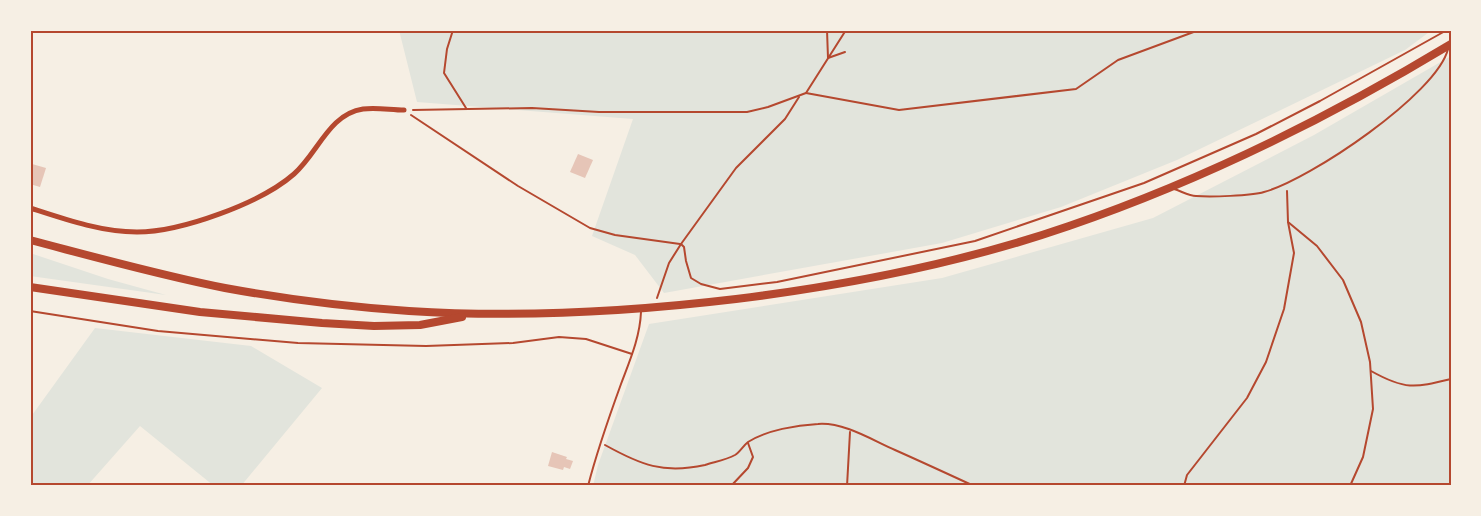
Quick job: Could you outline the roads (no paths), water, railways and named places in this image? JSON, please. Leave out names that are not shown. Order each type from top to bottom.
[{"type":"main road","points":[[30,240],[141,270],[227,288],[406,310],[474,314],[553,314],[655,308],[806,290],[962,258],[1068,227],[1172,188],[1298,130],[1450,44]]},
{"type":"main road","points":[[30,287],[200,312],[322,323],[374,326],[420,325],[474,314]]},
{"type":"street","points":[[30,208],[99,228],[136,232],[158,231],[224,212],[276,187],[306,162],[336,122],[346,115],[363,109],[404,110]]},
{"type":"lane","points":[[1172,188],[1194,196],[1262,193],[1287,185],[1330,159],[1398,109],[1434,75],[1446,59],[1450,44]]},
{"type":"lane","points":[[588,486],[600,442],[632,354],[642,309]]},
{"type":"lane","points":[[30,311],[158,331],[298,343],[426,346],[513,343],[568,338],[586,339],[632,354]]}]
